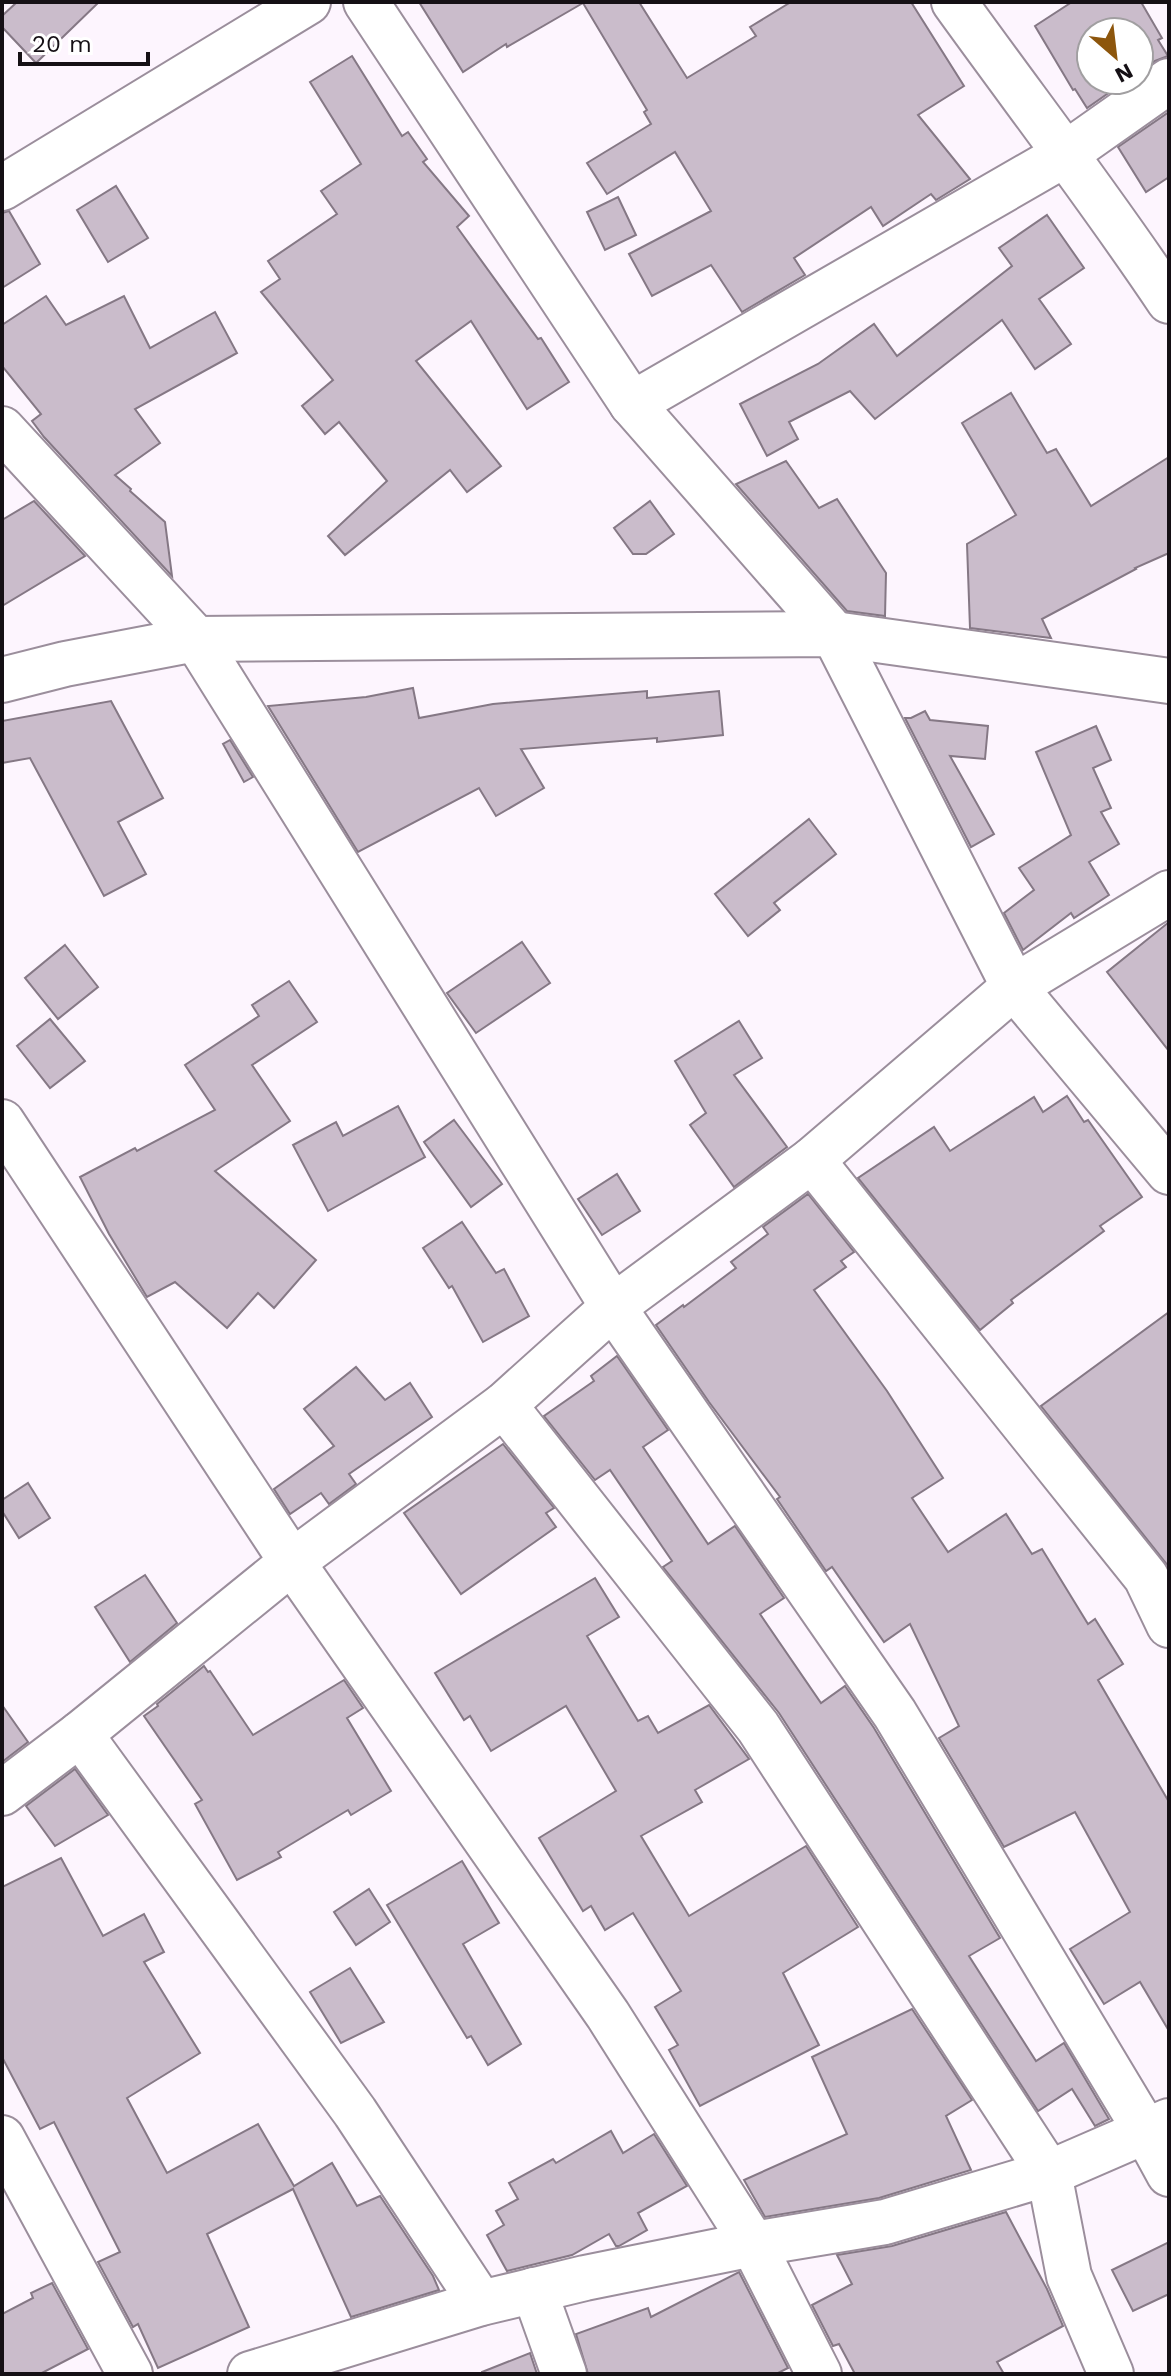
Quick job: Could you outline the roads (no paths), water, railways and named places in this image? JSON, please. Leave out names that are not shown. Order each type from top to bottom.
[{"type":"street","points":[[2,188],[308,2]]},
{"type":"street","points":[[366,2],[632,404],[834,634],[1014,987],[1169,1172]]},
{"type":"street","points":[[954,2],[1064,155],[1116,221],[1169,301]]},
{"type":"street","points":[[632,404],[1064,155],[1169,81]]},
{"type":"street","points":[[2,429],[196,639],[613,1307],[895,1714],[1157,2126],[1169,2174]]},
{"type":"street","points":[[2,680],[65,664],[196,639],[834,634],[1169,681]]},
{"type":"street","points":[[2,1793],[80,1734],[292,1562],[504,1405],[613,1307],[812,1160],[1014,987],[1169,893]]},
{"type":"street","points":[[2,1122],[292,1562],[608,2015],[753,2244],[819,2374]]},
{"type":"street","points":[[812,1160],[1146,1577],[1169,1625]]},
{"type":"street","points":[[504,1405],[758,1727],[1049,2173],[1069,2276],[1111,2374]]},
{"type":"street","points":[[80,1734],[355,2112],[481,2303]]},
{"type":"street","points":[[250,2374],[481,2303],[534,2290],[753,2244],[885,2222],[1049,2173],[1157,2126]]},
{"type":"street","points":[[2,2138],[130,2374]]},
{"type":"street","points":[[534,2290],[564,2374]]}]
